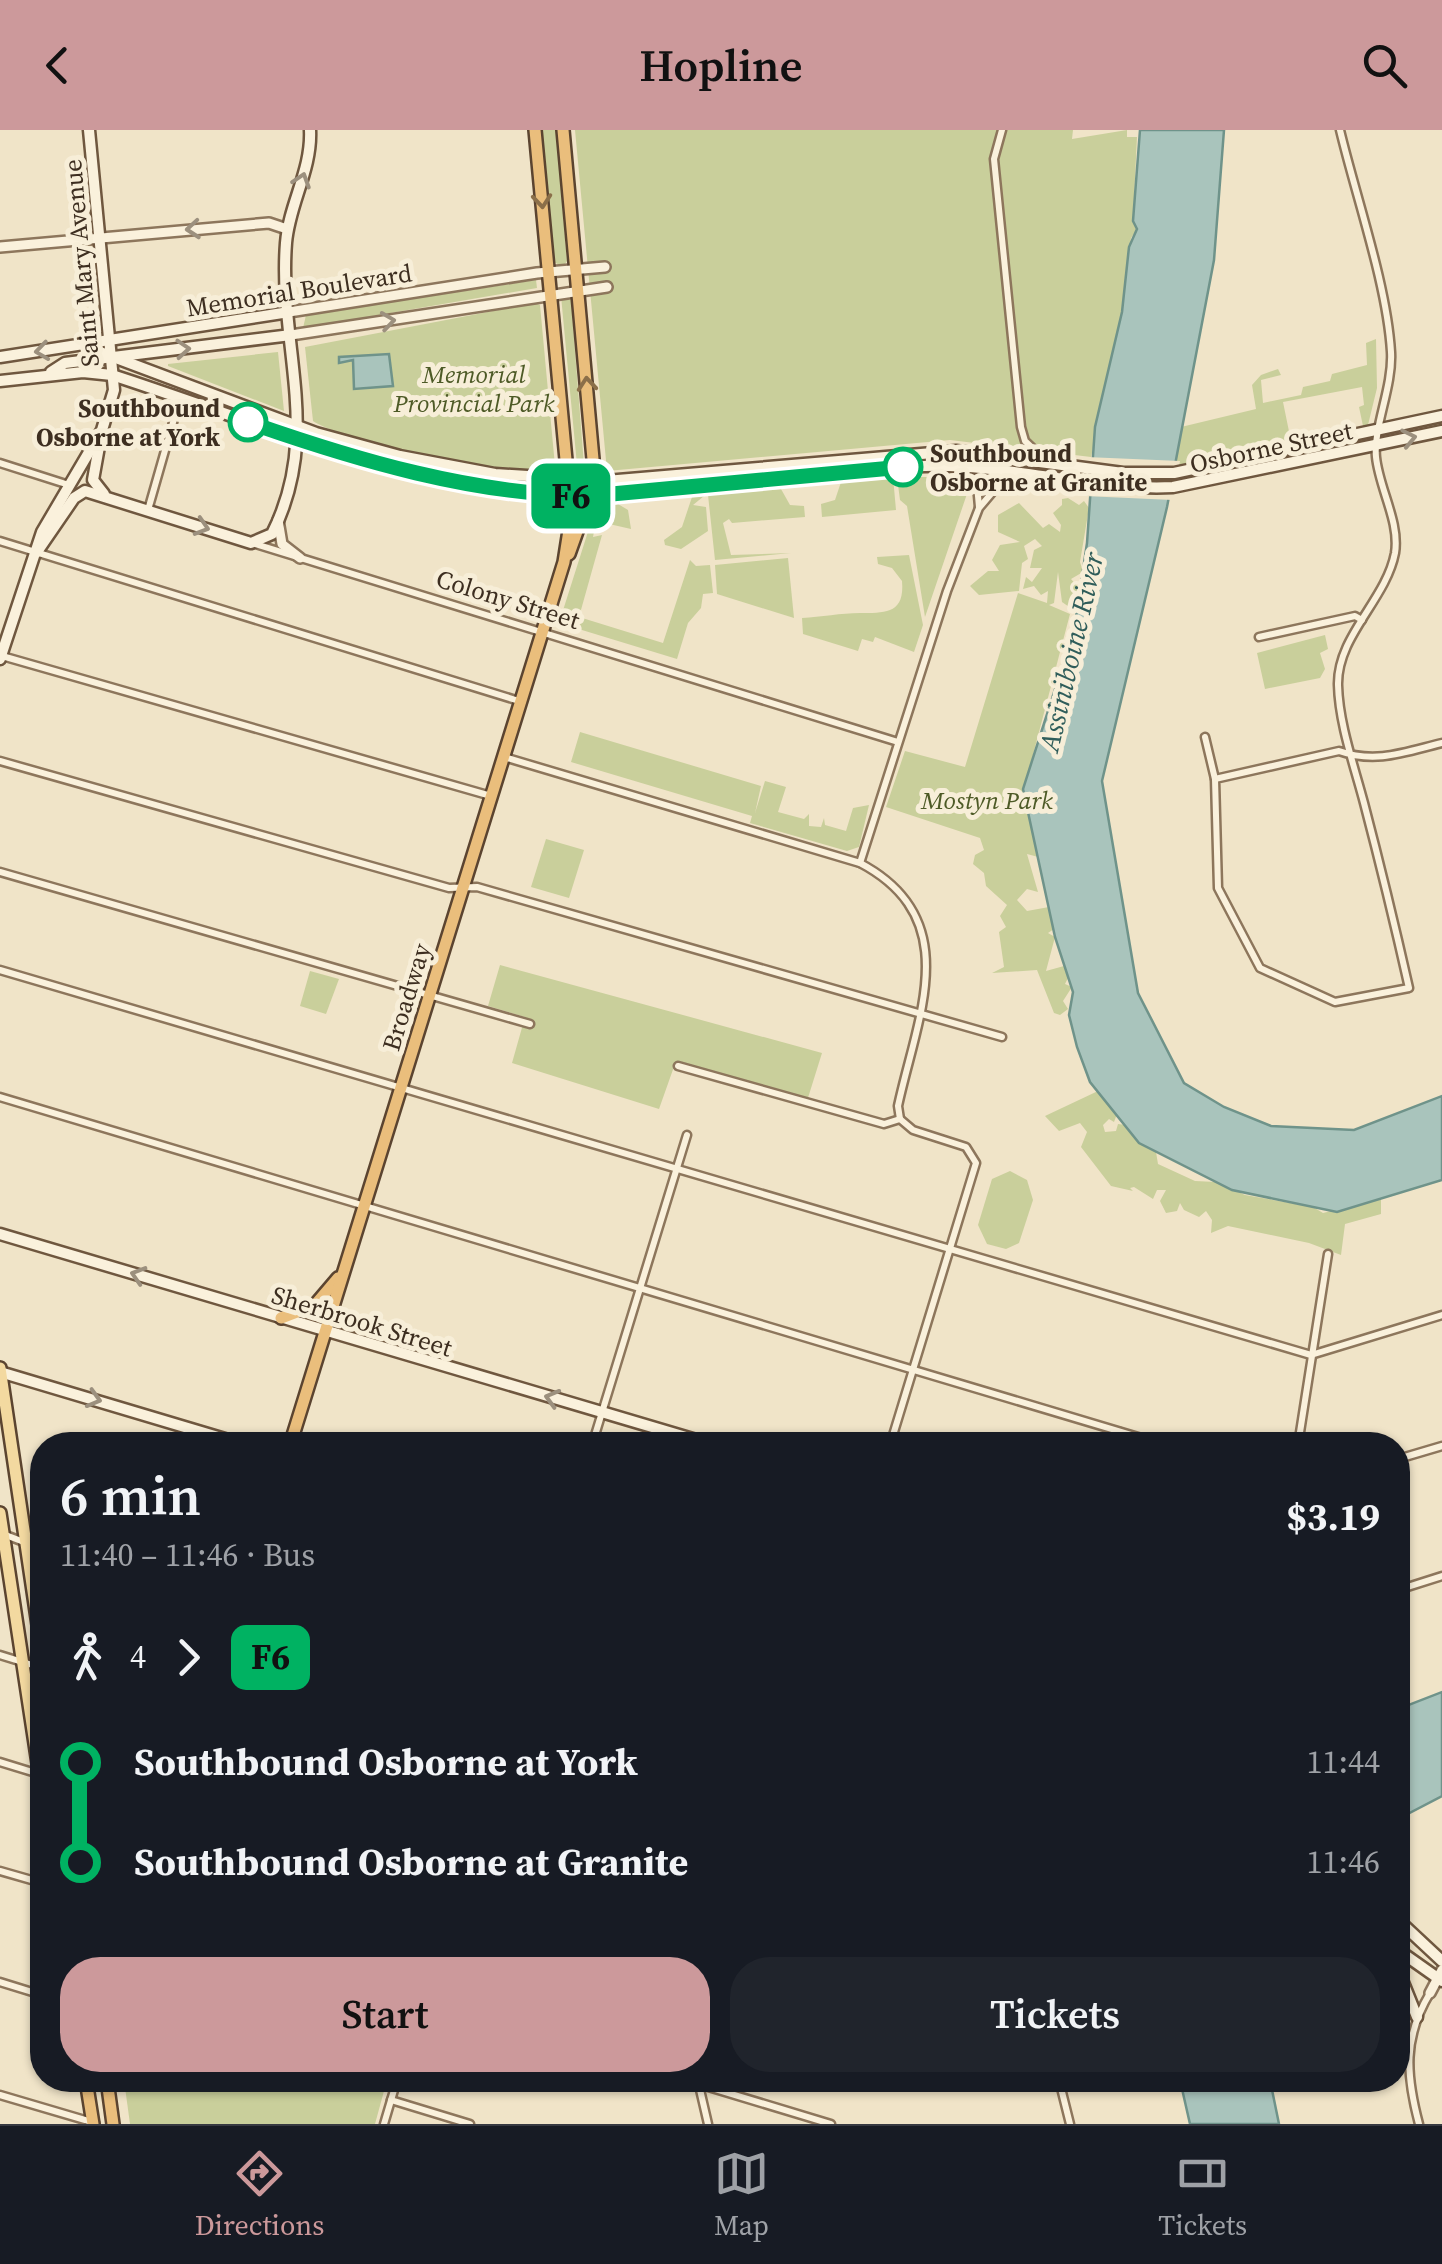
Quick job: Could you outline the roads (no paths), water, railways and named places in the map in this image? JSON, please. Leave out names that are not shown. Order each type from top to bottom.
[{"type":"highway","name":"Broadway","points":[[294,1432],[564,562],[570,524],[569,496],[536,130]]},
{"type":"highway","name":"Broadway","points":[[563,130],[594,481],[573,548],[564,562]]},
{"type":"highway","points":[[282,1318],[315,1304],[344,1271]]},
{"type":"highway","points":[[88,2092],[94,2124]]},
{"type":"highway","points":[[109,2092],[113,2124]]},
{"type":"main road","name":"Saint Mary Avenue","points":[[1,656],[42,532],[102,430],[114,390],[89,130]]},
{"type":"main road","points":[[251,542],[269,537],[278,519],[299,440],[289,312],[288,229],[308,161],[310,130]]},
{"type":"main road","name":"Memorial Boulevard","points":[[0,357],[289,312]]},
{"type":"main road","name":"Memorial Boulevard","points":[[46,376],[65,363],[292,335]]},
{"type":"main road","name":"Osborne Street","points":[[84,346],[300,427],[448,466],[568,481],[956,451],[1138,474],[1232,464],[1442,416]]},
{"type":"main road","name":"Memorial Boulevard","points":[[0,381],[112,375],[299,440],[491,487],[569,496]]},
{"type":"main road","points":[[102,430],[93,480],[106,496]]},
{"type":"main road","name":"Osborne Street","points":[[569,496],[956,466],[1139,487],[1235,477],[1442,431]]},
{"type":"main road","name":"Saint Mary Avenue","points":[[37,552],[70,503],[85,492]]},
{"type":"main road","name":"Colony Street","points":[[85,492],[251,542]]},
{"type":"main road","name":"Sherbrook Street","points":[[0,1234],[669,1432]]},
{"type":"main road","points":[[30,1570],[0,1371],[202,1432]]},
{"type":"main road","points":[[0,1513],[6,1596],[30,1708]]},
{"type":"main road","points":[[1410,1932],[1442,1961]]},
{"type":"main road","points":[[1410,1958],[1440,1978]]},
{"type":"main road","points":[[1410,2001],[1416,2017]]},
{"type":"street","points":[[1002,130],[994,159],[1021,426],[1025,442],[1050,463]]},
{"type":"street","points":[[1205,737],[1214,779],[1218,888],[1260,968],[1335,1002],[1409,988],[1352,756],[1338,673],[1389,570],[1396,547],[1377,445],[1390,371],[1390,340],[1340,130]]},
{"type":"street","points":[[0,246],[269,223],[288,229]]},
{"type":"street","name":"Memorial Boulevard","points":[[289,312],[549,271],[605,267]]},
{"type":"street","name":"Memorial Boulevard","points":[[292,335],[607,287]]},
{"type":"street","points":[[148,510],[180,398]]},
{"type":"street","points":[[0,463],[70,486]]},
{"type":"street","points":[[860,863],[978,508],[977,485],[956,466]]},
{"type":"street","points":[[978,508],[996,488],[1033,474]]},
{"type":"street","points":[[278,519],[280,540],[300,558]]},
{"type":"street","points":[[0,541],[520,701]]},
{"type":"street","name":"Colony Street","points":[[251,542],[898,742]]},
{"type":"street","points":[[1260,637],[1354,616],[1362,620]]},
{"type":"street","points":[[1,656],[491,796]]},
{"type":"street","points":[[1214,779],[1340,751],[1364,760],[1442,742]]},
{"type":"street","points":[[504,756],[860,863],[887,880],[916,916],[928,962],[922,1012],[898,1106],[900,1119],[913,1130],[966,1147],[974,1156],[976,1167],[894,1432]]},
{"type":"street","points":[[0,761],[449,888],[478,886],[1002,1037]]},
{"type":"street","points":[[0,872],[530,1024]]},
{"type":"street","points":[[0,970],[1312,1355],[1442,1315]]},
{"type":"street","points":[[678,1066],[884,1124],[900,1119]]},
{"type":"street","points":[[0,1097],[1120,1432]]},
{"type":"street","points":[[596,1432],[686,1135]]},
{"type":"street","points":[[1300,1432],[1328,1254]]},
{"type":"street","points":[[1410,1455],[1442,1446]]},
{"type":"street","points":[[3,1534],[30,1544]]},
{"type":"street","points":[[1410,1586],[1442,1576]]},
{"type":"street","points":[[0,1655],[30,1664]]},
{"type":"street","points":[[0,1762],[30,1771]]},
{"type":"street","points":[[0,1872],[30,1880]]},
{"type":"street","points":[[1410,2058],[1416,2017],[1440,1978]]},
{"type":"street","points":[[0,1982],[30,1991]]},
{"type":"street","points":[[1410,2081],[1419,2124]]},
{"type":"street","points":[[384,2124],[393,2092]]},
{"type":"street","points":[[700,2092],[708,2124]]},
{"type":"street","points":[[730,2092],[831,2124]]},
{"type":"street","points":[[1060,2092],[1070,2124]]},
{"type":"street","points":[[0,2095],[94,2124]]},
{"type":"street","points":[[391,2100],[470,2124]]},
{"type":"water","name":"Assiniboine River","points":[[1140,130],[1224,130],[1214,260],[1167,507],[1102,781],[1138,993],[1184,1083],[1224,1107],[1271,1126],[1354,1130],[1442,1096],[1442,1180],[1337,1212],[1232,1190],[1139,1143],[1090,1082],[1069,1015],[1073,992],[1055,937],[1023,789],[1074,630],[1087,543],[1095,427],[1122,312],[1129,247],[1137,229],[1133,221]]},
{"type":"water","points":[[389,354],[393,386],[354,389],[353,360],[339,363],[339,357]]},
{"type":"water","points":[[1442,1692],[1442,1796],[1410,1813],[1410,1704]]},
{"type":"water","points":[[1183,2092],[1272,2092],[1279,2124],[1190,2124]]},
{"type":"place","name":"Southbound Osborne at York","points":[[248,422]]},
{"type":"place","name":"Southbound Osborne at Granite","points":[[903,467]]},
{"type":"park label","name":"Memorial Provincial Park","points":[[474,388]]},
{"type":"park label","name":"Mostyn Park","points":[[987,800]]}]
